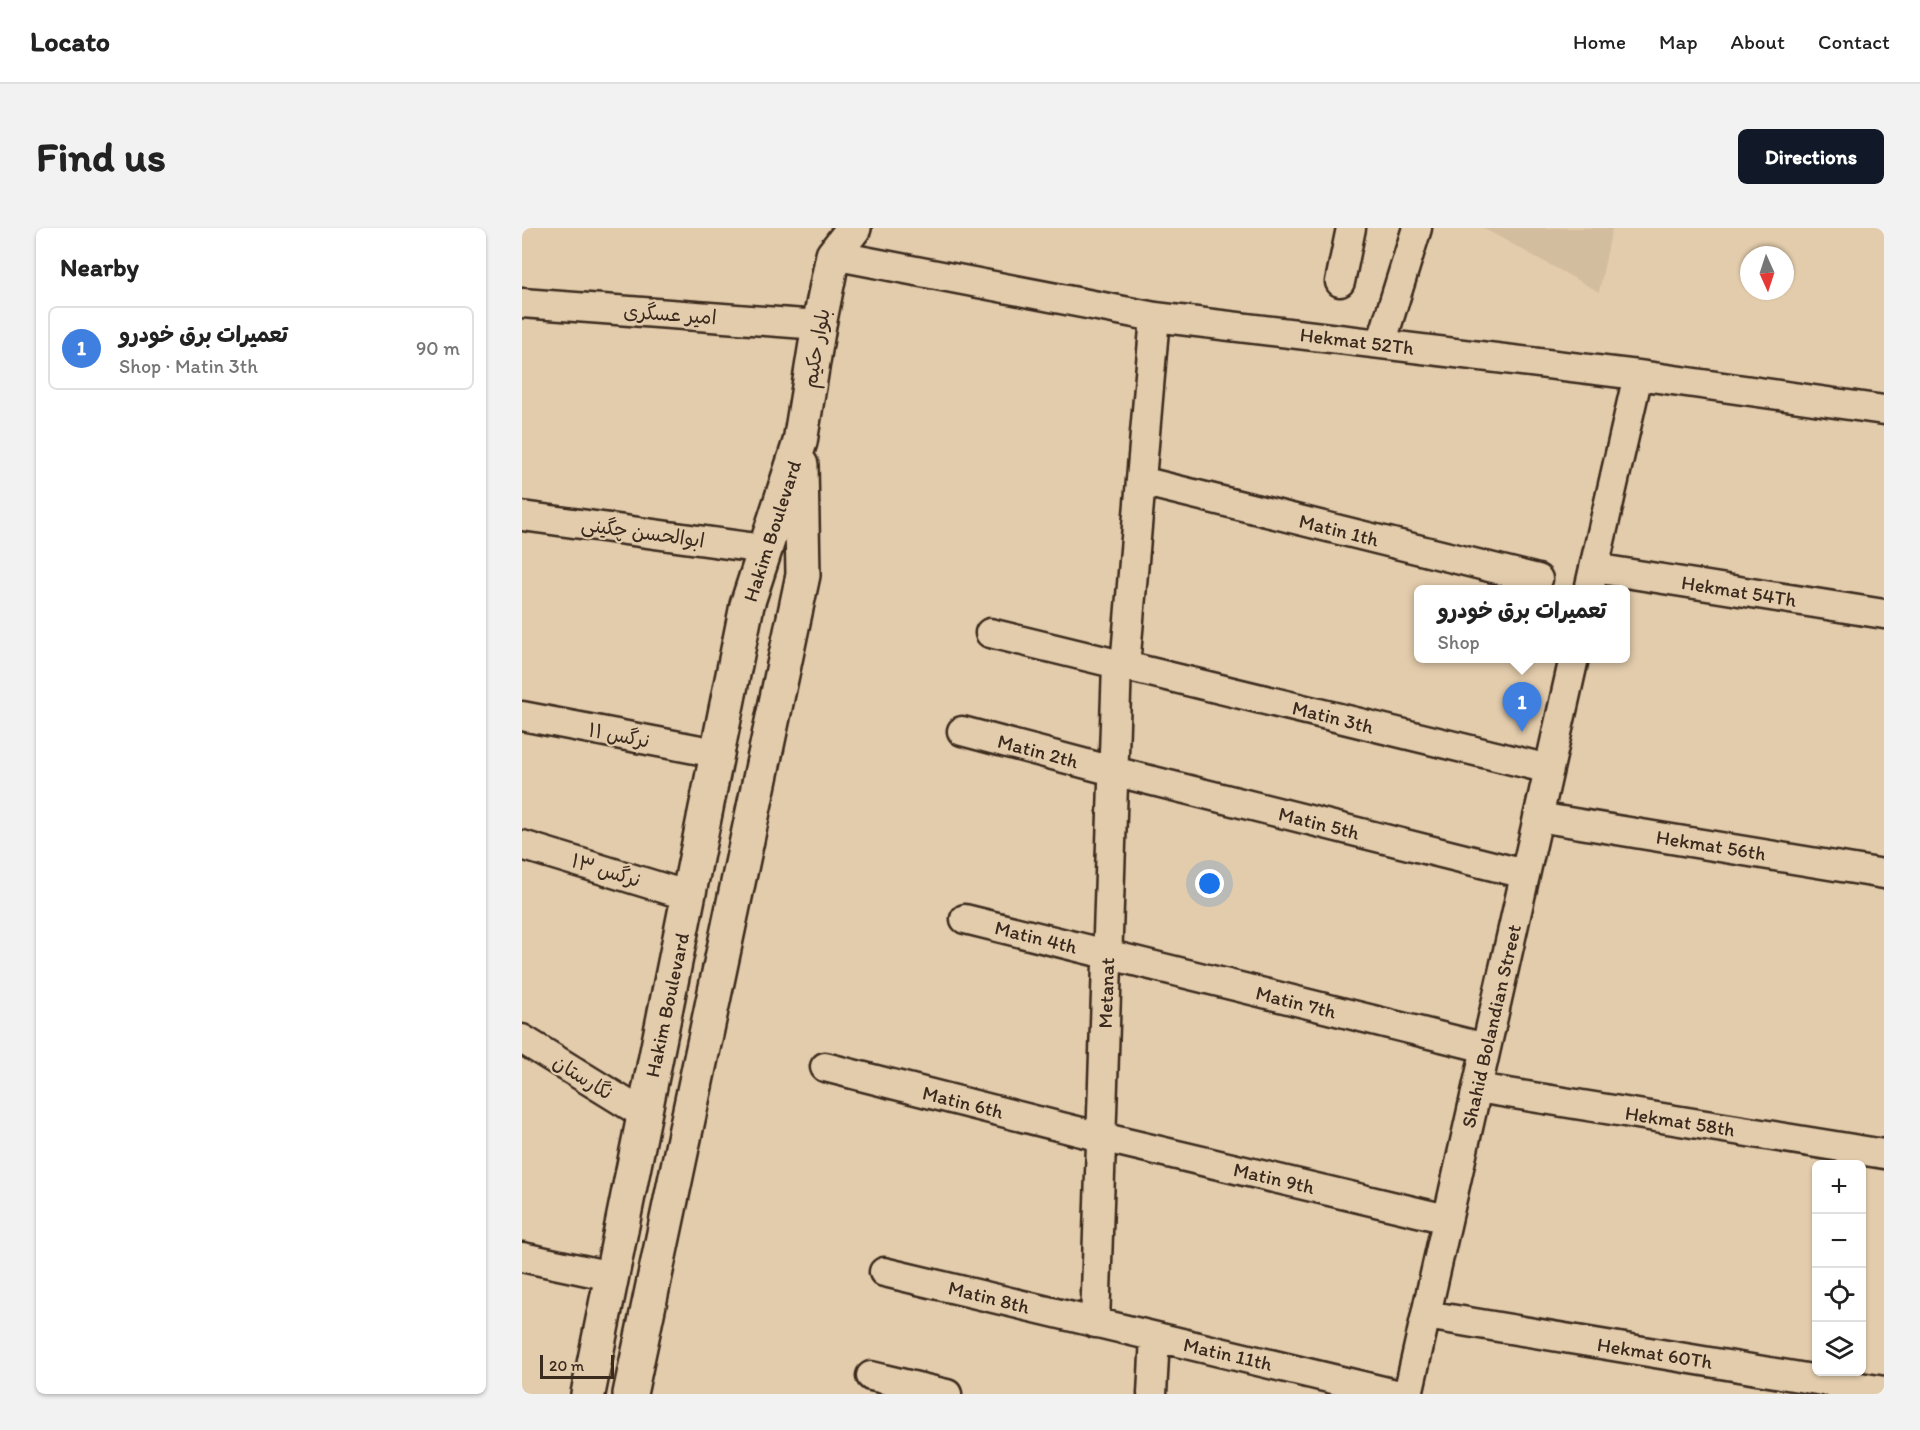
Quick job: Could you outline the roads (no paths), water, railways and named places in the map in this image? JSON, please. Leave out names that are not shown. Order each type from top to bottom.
[{"type":"main road","name":"بلوار حکیم","points":[[800,442],[819,325],[827,241],[854,228]]},
{"type":"main road","name":"Hakim Boulevard","points":[[588,1394],[747,605],[800,442]]},
{"type":"main road","name":"Hakim Boulevard","points":[[630,1394],[803,575],[800,442]]},
{"type":"street","points":[[1340,282],[1351,228]]},
{"type":"street","points":[[1381,344],[1417,228]]},
{"type":"street","name":"Hekmat 52Th","points":[[827,241],[1155,317],[1638,375],[1884,410]]},
{"type":"street","name":"امیر عسگری","points":[[522,303],[819,325]]},
{"type":"street","name":"Metanat","points":[[1095,1323],[1113,771],[1155,317]]},
{"type":"street","points":[[1591,579],[1638,375]]},
{"type":"street","name":"Matin 1th","points":[[1141,482],[1538,579]]},
{"type":"street","name":"ابوالحسن چگینی","points":[[522,516],[764,549]]},
{"type":"street","name":"Hekmat 54Th","points":[[1591,579],[1884,614]]},
{"type":"street","name":"Matin 3th","points":[[990,633],[1549,769]]},
{"type":"street","name":"Shahid Bolandian Street","points":[[1408,1394],[1573,663]]},
{"type":"street","name":"نرگس ۱۱","points":[[522,716],[716,753]]},
{"type":"street","name":"Matin 2th","points":[[962,731],[1113,771]]},
{"type":"street","name":"Matin 5th","points":[[1113,771],[1525,874]]},
{"type":"street","name":"Hekmat 56th","points":[[1538,817],[1884,874]]},
{"type":"street","name":"نرگس ۱۳","points":[[522,845],[689,896]]},
{"type":"street","name":"Matin 4th","points":[[965,919],[1107,955]]},
{"type":"street","name":"Matin 7th","points":[[1107,955],[1486,1048]]},
{"type":"street","name":"نگارستان","points":[[522,1039],[645,1115]]},
{"type":"street","name":"Matin 6th","points":[[825,1067],[1101,1137]]},
{"type":"street","name":"Hekmat 58th","points":[[1477,1088],[1884,1154]]},
{"type":"street","name":"Matin 9th","points":[[1101,1137],[1447,1219]]},
{"type":"street","points":[[525,1254],[611,1276]]},
{"type":"street","name":"Matin 8th","points":[[884,1272],[1095,1323]]},
{"type":"street","name":"Hekmat 60Th","points":[[1426,1315],[1884,1391]]},
{"type":"street","name":"Matin 11th","points":[[1095,1323],[1396,1394]]},
{"type":"street","points":[[1152,1394],[1155,1337]]},
{"type":"street","points":[[871,1376],[946,1394]]},
{"type":"place","name":"تعمیرات برق خودرو","points":[[1522,732]]}]
